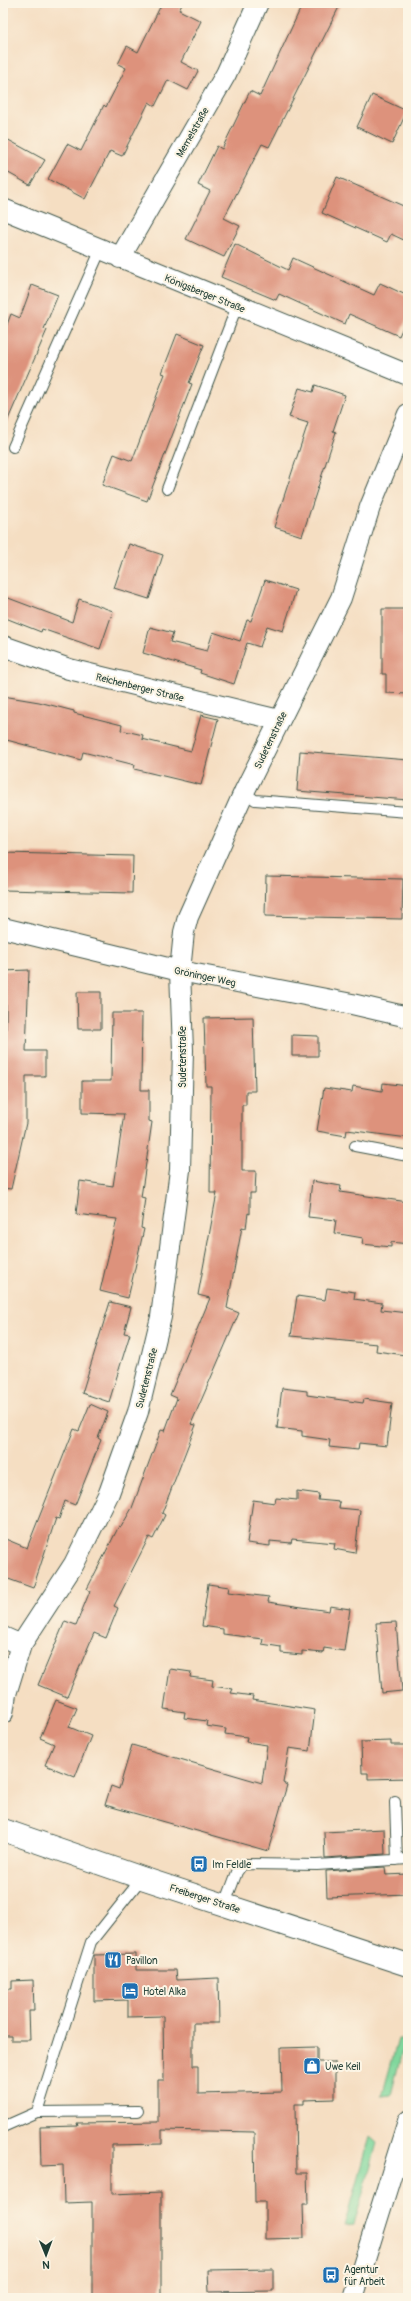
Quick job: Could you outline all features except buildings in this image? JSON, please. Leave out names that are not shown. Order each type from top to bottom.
[{"type":"main road","name":"Freiberger Straße","points":[[3,1830],[142,1878],[408,1965]]},
{"type":"street","name":"Memelstraße","points":[[120,258],[226,74],[258,3]]},
{"type":"street","name":"Königsberger Straße","points":[[3,209],[408,375]]},
{"type":"street","name":"Sudetenstraße","points":[[3,1713],[6,1694],[21,1645],[74,1564],[109,1493],[138,1412],[161,1317],[180,1170],[183,1050],[180,971],[184,932],[188,917],[244,792],[341,598],[370,507],[408,414]]},
{"type":"street","name":"Reichenberger Straße","points":[[3,646],[69,669],[279,720]]},
{"type":"street","name":"Gröninger Weg","points":[[3,928],[180,971],[352,1004],[408,1017]]},
{"type":"street","points":[[3,1637],[21,1645]]},
{"type":"street","points":[[354,2298],[408,2121]]},
{"type":"lane","points":[[13,447],[101,249]]},
{"type":"lane","points":[[167,489],[237,306]]},
{"type":"lane","points":[[244,792],[255,800],[408,812]]},
{"type":"lane","points":[[355,1146],[408,1156]]},
{"type":"lane","points":[[395,1802],[397,1860]]},
{"type":"lane","points":[[225,1904],[237,1872],[243,1864],[317,1865],[408,1859]]},
{"type":"lane","points":[[37,2112],[92,1942],[142,1878]]},
{"type":"lane","points":[[3,2127],[37,2112],[138,2111]]},
{"type":"green space","points":[[398,2039],[405,2039],[391,2095],[382,2096]]},
{"type":"green space","points":[[370,2137],[377,2143],[354,2225],[345,2226]]},
{"type":"place","name":"Im Feldle","points":[[199,1864]]},
{"type":"place","name":"Pavillon","points":[[113,1960]]},
{"type":"place","name":"Hotel Alka","points":[[130,1991]]},
{"type":"place","name":"Uwe Keil","points":[[312,2066]]},
{"type":"place","name":"Agentur für Arbeit","points":[[331,2275]]}]
